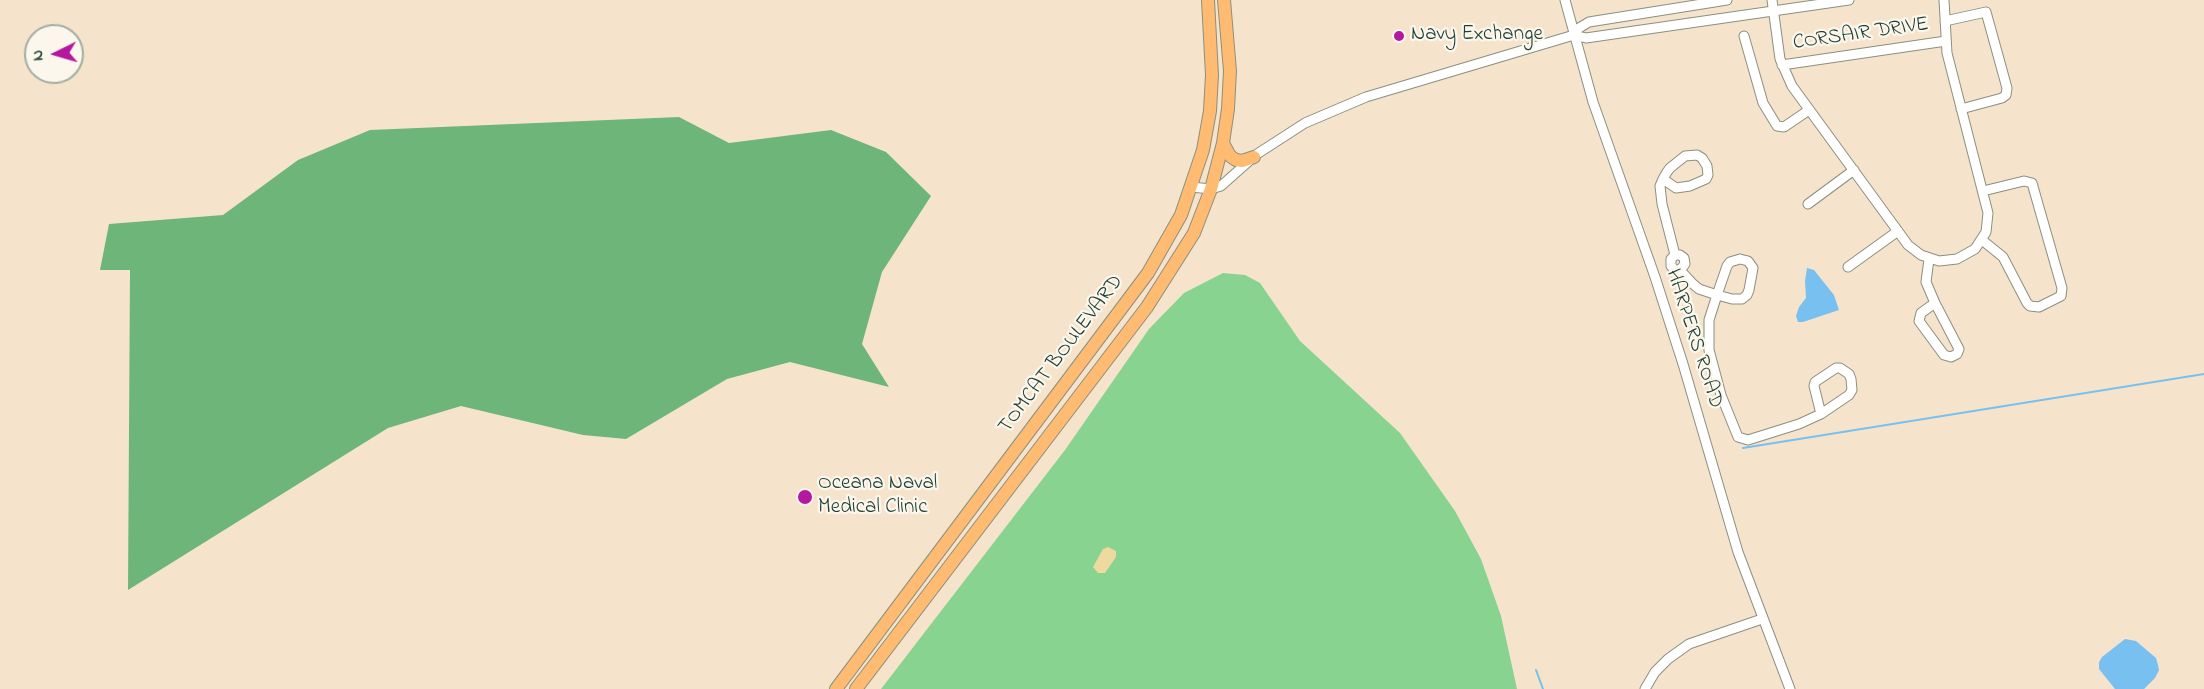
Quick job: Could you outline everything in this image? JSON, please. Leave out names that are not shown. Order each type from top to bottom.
[{"type":"main road","name":"TOMCAT BOULEVARD","points":[[836,689],[1148,273],[1181,215],[1203,150],[1209,111],[1212,75],[1208,0]]},
{"type":"main road","name":"TOMCAT BOULEVARD","points":[[856,689],[1147,307],[1194,233],[1211,189],[1223,143],[1228,109],[1230,71],[1224,0]]},
{"type":"main road","points":[[1223,143],[1230,156],[1236,160],[1242,161],[1254,157]]},
{"type":"street","name":"HARPERS ROAD","points":[[1565,0],[1593,102],[1653,272],[1707,443],[1738,552],[1790,689]]},
{"type":"street","points":[[1574,35],[1579,28],[1589,22],[1727,0]]},
{"type":"street","points":[[1772,0],[1782,65],[1792,86],[1898,231],[1914,250],[1929,259],[1939,261],[1957,259],[1974,249],[1982,240],[1988,223],[1983,191],[1947,53],[1944,0]]},
{"type":"street","points":[[1191,187],[1211,189],[1221,186],[1254,157],[1305,123],[1366,97],[1574,35],[1586,38],[1849,0]]},
{"type":"street","points":[[1945,21],[1986,12],[2007,87],[2006,95],[2002,98],[1961,108]]},
{"type":"street","points":[[1744,36],[1763,103],[1777,126],[1784,127],[1809,110]]},
{"type":"street","name":"CORSAIR DRIVE","points":[[1782,65],[1946,41]]},
{"type":"street","points":[[1664,179],[1676,188],[1690,186],[1706,179],[1707,166],[1702,158],[1691,154],[1675,164],[1664,179],[1660,186],[1675,264],[1693,284],[1699,289],[1717,295],[1742,299],[1747,295],[1753,272],[1751,264],[1740,259],[1730,262],[1727,266],[1717,295],[1709,320],[1709,350],[1721,395],[1738,437],[1748,440],[1799,424],[1821,414],[1849,395],[1852,390],[1851,379],[1849,374],[1839,368],[1815,382],[1815,393],[1821,414]]},
{"type":"street","points":[[1808,204],[1854,170]]},
{"type":"street","points":[[1982,240],[2003,257],[2030,306],[2039,307],[2061,296],[2062,288],[2032,183],[2024,181],[1983,191]]},
{"type":"street","points":[[1848,267],[1898,231]]},
{"type":"street","points":[[1929,259],[1926,282],[1959,349],[1957,354],[1951,357],[1944,355],[1919,321],[1921,313],[1935,303]]},
{"type":"street","points":[[1653,272],[1675,264]]},
{"type":"street","points":[[1645,689],[1655,672],[1689,644],[1762,618]]},
{"type":"green space","points":[[679,117],[729,143],[831,130],[886,152],[931,196],[882,272],[862,344],[889,387],[790,362],[727,379],[626,439],[583,435],[461,406],[388,428],[128,590],[130,270],[100,270],[109,224],[223,215],[298,160],[370,130]]},
{"type":"green space","points":[[1223,273],[1245,275],[1260,283],[1300,341],[1400,433],[1455,511],[1481,559],[1501,616],[1517,689],[881,689],[1065,450],[1149,329],[1184,293]]},
{"type":"sand","points":[[1108,547],[1116,551],[1116,557],[1105,573],[1098,573],[1093,567],[1103,549]]},
{"type":"water","points":[[1807,268],[1814,270],[1834,295],[1839,310],[1798,322],[1796,316],[1799,307],[1806,298]]},
{"type":"water","points":[[2125,639],[2136,641],[2156,658],[2159,670],[2155,678],[2144,689],[2115,689],[2099,669],[2102,657]]},
{"type":"waterway","points":[[1743,448],[2204,374]]},
{"type":"waterway","points":[[1536,670],[1543,689]]},
{"type":"place","name":"Navy Exchange","points":[[1399,36]]},
{"type":"place","name":"Oceana Naval Medical Clinic","points":[[805,497]]}]
